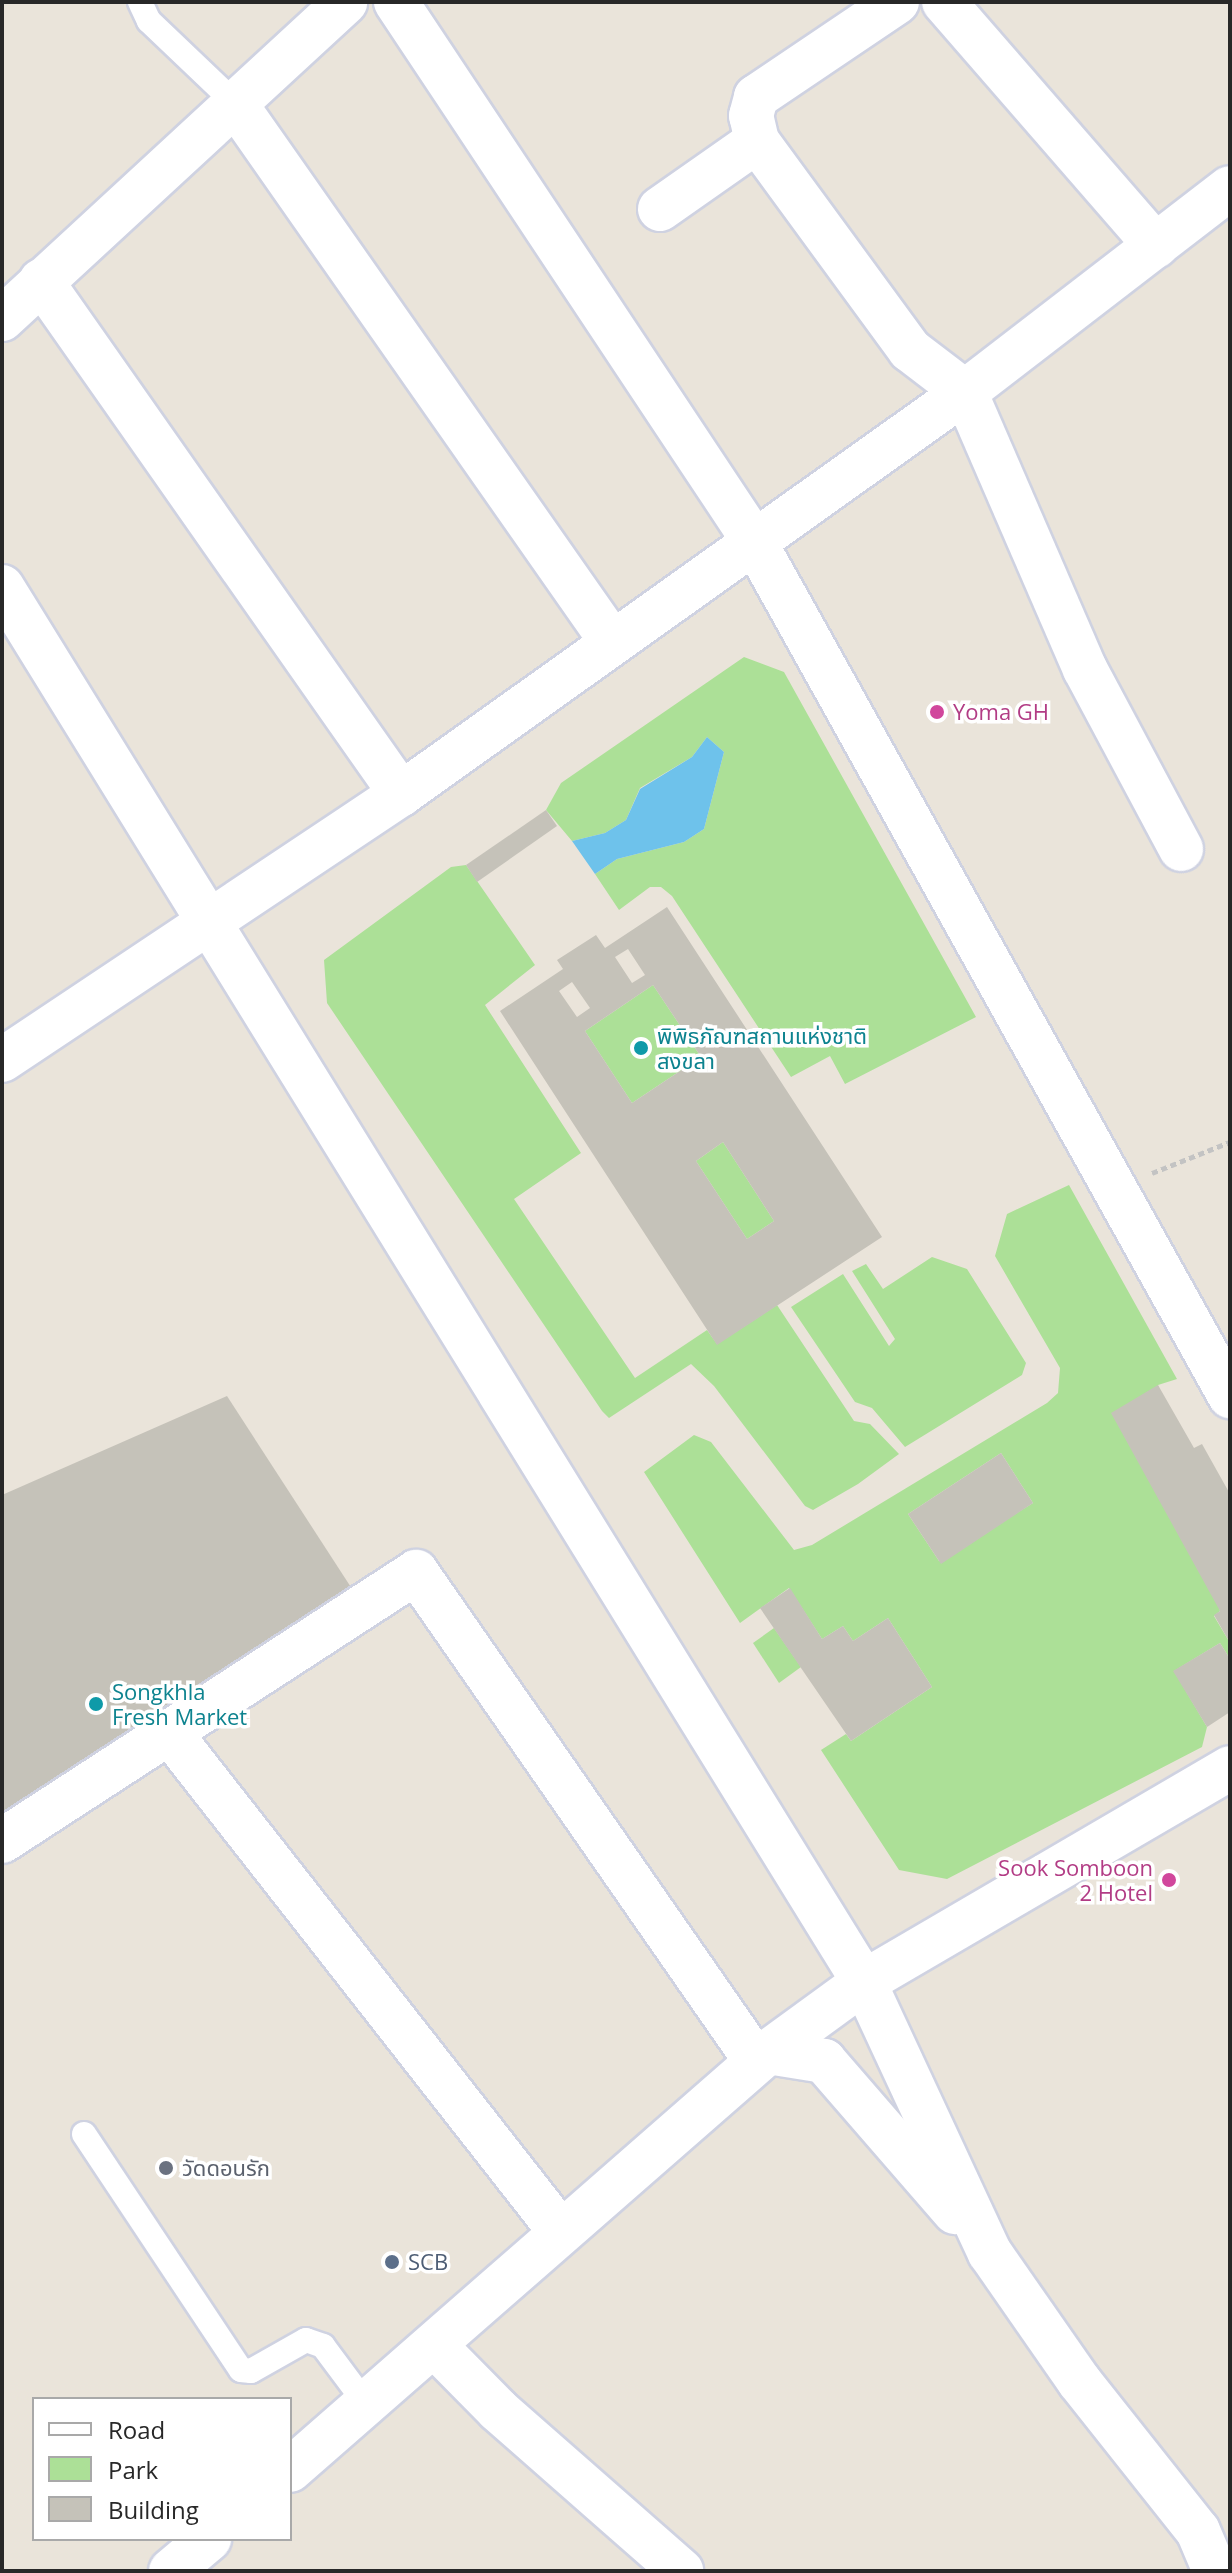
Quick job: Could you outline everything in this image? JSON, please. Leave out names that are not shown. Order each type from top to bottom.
[{"type":"street","points":[[2,319],[345,2]]},
{"type":"street","points":[[396,2],[754,541],[1118,1187],[1230,1396]]},
{"type":"street","points":[[897,2],[756,97],[751,116],[757,141],[910,350],[965,392],[1085,669],[1181,849]]},
{"type":"street","points":[[944,2],[1156,246]]},
{"type":"street","points":[[234,102],[612,642]]},
{"type":"street","points":[[660,209],[757,141]]},
{"type":"street","points":[[6,1049],[212,923],[401,794],[965,392],[1230,188]]},
{"type":"street","points":[[41,281],[401,794]]},
{"type":"street","points":[[2,587],[864,1982],[990,2253]]},
{"type":"street","points":[[2,1841],[416,1572],[762,2056],[824,2061],[990,2253],[1079,2381],[1214,2536],[1215,2571]]},
{"type":"street","points":[[169,1732],[560,2231]]},
{"type":"street","points":[[292,2468],[762,2056],[864,1982],[1230,1768]]},
{"type":"street","points":[[434,2345],[498,2410],[681,2571]]},
{"type":"street","points":[[171,2571],[207,2541]]},
{"type":"lane","points":[[140,2],[149,21],[234,102]]},
{"type":"lane","points":[[84,2134],[241,2370],[251,2371],[306,2340],[323,2346],[367,2405]]},
{"type":"path","points":[[1118,1187],[1230,1142]]},
{"type":"green space","points":[[744,657],[784,672],[976,1017],[845,1084],[830,1056],[791,1077],[672,896],[661,887],[650,887],[619,910],[595,874],[617,859],[684,842],[704,829],[724,752],[707,737],[692,757],[640,788],[626,820],[605,833],[572,841],[546,810],[561,783]]},
{"type":"green space","points":[[466,865],[535,965],[485,1005],[581,1153],[514,1199],[635,1378],[707,1330],[717,1344],[777,1305],[854,1421],[870,1424],[899,1454],[858,1484],[813,1510],[805,1506],[714,1386],[691,1364],[609,1418],[327,1003],[324,960],[451,867]]},
{"type":"green space","points":[[653,985],[701,1057],[632,1103],[585,1031]]},
{"type":"green space","points":[[723,1142],[774,1221],[747,1239],[696,1161]]},
{"type":"green space","points":[[1069,1185],[1177,1379],[1158,1385],[1220,1611],[1214,1616],[1230,1643],[1230,1659],[1220,1643],[1174,1671],[1207,1727],[1202,1747],[947,1879],[899,1870],[821,1750],[846,1734],[851,1741],[932,1687],[888,1618],[853,1641],[843,1626],[822,1639],[789,1588],[740,1623],[644,1472],[694,1435],[711,1442],[794,1550],[812,1545],[1047,1403],[1058,1393],[1060,1368],[995,1256],[1007,1214]],"holes":[[[1001,1453],[1033,1503],[939,1561],[908,1514]]]},
{"type":"green space","points":[[932,1257],[967,1269],[1026,1363],[1022,1375],[905,1447],[872,1408],[855,1402],[791,1307],[843,1274],[889,1346],[895,1339],[852,1271],[866,1264],[883,1289]]},
{"type":"green space","points":[[774,1628],[801,1667],[779,1683],[753,1643]]},
{"type":"water","points":[[707,737],[724,752],[704,829],[684,842],[617,859],[595,874],[572,841],[605,833],[626,820],[640,789],[692,757]]},
{"type":"building","points":[[546,810],[557,826],[477,882],[466,865]]},
{"type":"building","points":[[667,907],[882,1237],[717,1345],[500,1011],[563,969],[557,960],[596,935],[605,948]],"holes":[[[628,949],[645,975],[632,983],[615,957]],[[572,982],[590,1008],[577,1017],[559,991]],[[653,985],[701,1057],[632,1103],[585,1031]],[[723,1142],[774,1221],[747,1239],[696,1161]]]},
{"type":"building","points":[[1158,1385],[1194,1448],[1202,1444],[1230,1494],[1230,1643],[1214,1615],[1220,1611],[1111,1413]]},
{"type":"building","name":"Songkhla Fresh Market","points":[[227,1396],[356,1595],[9,1823],[2,1813],[2,1495]]},
{"type":"building","points":[[1001,1453],[1033,1503],[941,1564],[908,1514]]},
{"type":"building","points":[[790,1588],[822,1639],[843,1626],[853,1641],[888,1618],[932,1687],[851,1741],[760,1608]]},
{"type":"building","points":[[1220,1643],[1230,1659],[1230,1712],[1207,1727],[1173,1671]]},
{"type":"place","name":"Yoma GH","points":[[937,712]]},
{"type":"place","name":"พิพิธภัณฑสถานแห่งชาติ สงขลา","points":[[641,1048]]},
{"type":"place","name":"Songkhla Fresh Market","points":[[96,1704]]},
{"type":"place","name":"Sook Somboon 2 Hotel","points":[[1169,1880]]},
{"type":"place","name":"วัดดอนรัก","points":[[166,2168]]},
{"type":"place","name":"SCB","points":[[392,2262]]}]
